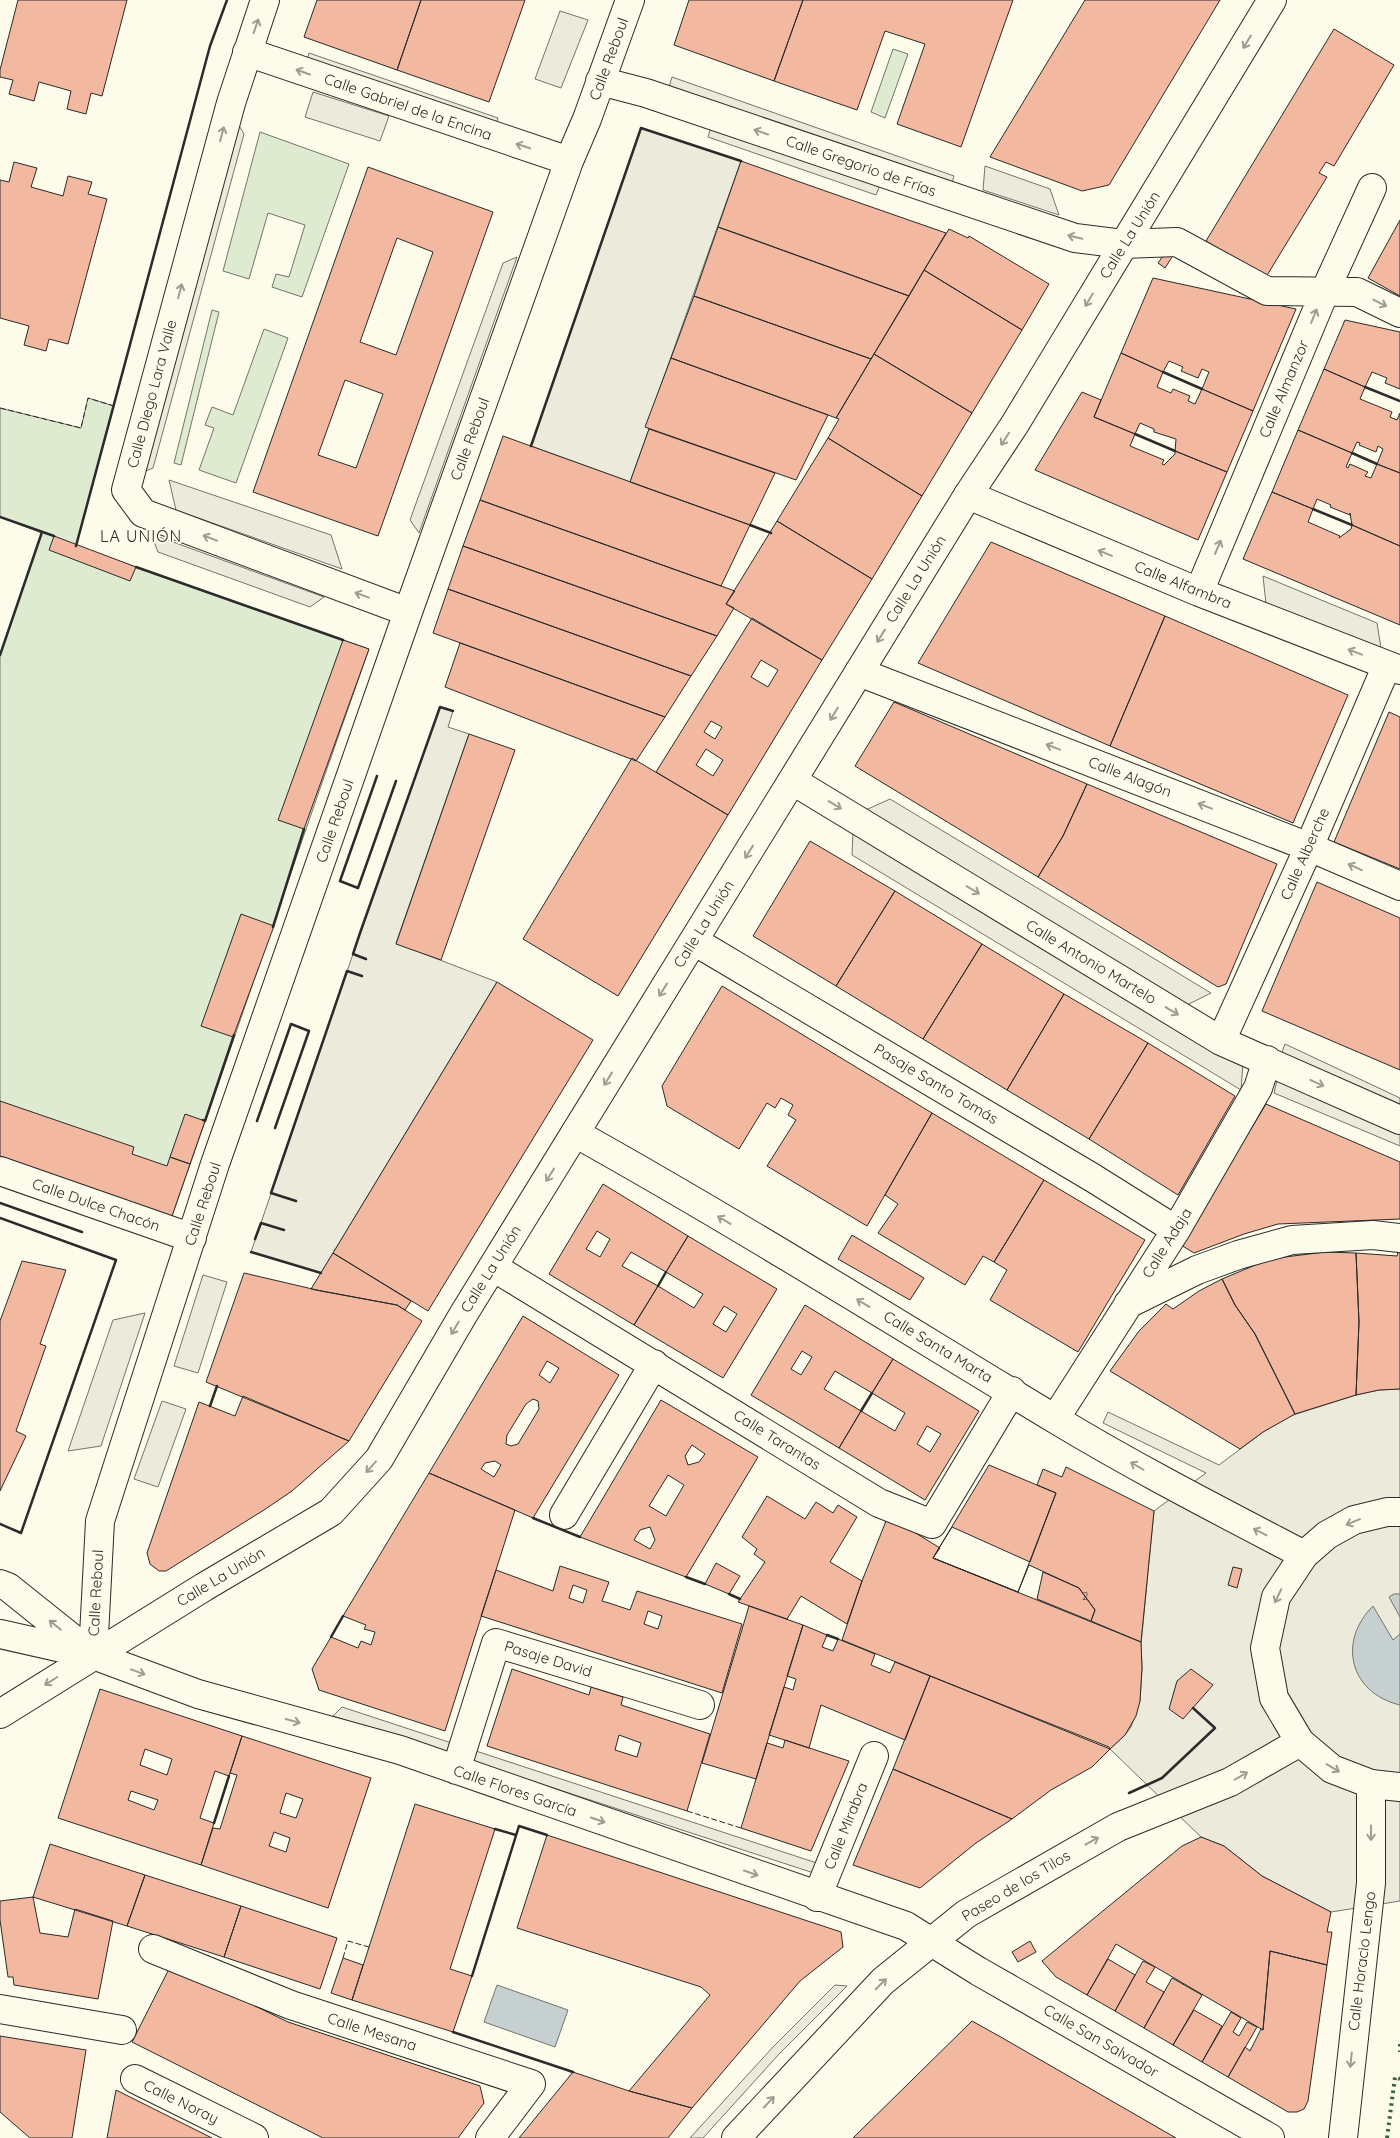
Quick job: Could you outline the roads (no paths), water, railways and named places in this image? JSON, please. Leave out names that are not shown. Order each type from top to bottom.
[{"type":"street","name":"Calle Diego Lara Valle","points":[[265,0],[231,103],[126,490],[143,513],[408,612]]},
{"type":"street","name":"Calle La Unión","points":[[0,1714],[93,1655],[330,1512],[378,1458],[575,1133],[968,495],[1015,424],[1272,0]]},
{"type":"street","name":"Calle Reboul","points":[[93,1655],[100,1522],[215,1164],[408,612],[570,161],[587,119],[627,1]]},
{"type":"street","name":"Calle Gabriel de la Encina","points":[[247,52],[570,161]]},
{"type":"street","name":"Calle Gregorio de Frías","points":[[600,81],[646,93],[1075,238],[1123,244],[1177,242],[1267,291],[1357,292],[1400,314]]},
{"type":"street","name":"Calle Almanzor","points":[[1199,592],[1325,291],[1372,188]]},
{"type":"street","name":"Calle Alfambra","points":[[968,495],[1199,592],[1393,668]]},
{"type":"street","name":"Calle Alberche","points":[[1221,1041],[1393,668]]},
{"type":"street","name":"Calle Alagón","points":[[859,672],[1309,847],[1400,886]]},
{"type":"street","name":"Calle Antonio Martelo","points":[[793,780],[1221,1041],[1400,1120]]},
{"type":"street","name":"Pasaje Santo Tomás","points":[[694,940],[1093,1178],[1176,1230]]},
{"type":"street","name":"Calle Adaja","points":[[1055,1419],[1176,1230],[1258,1088],[1267,1060]]},
{"type":"street","name":"Calle Santa Marta","points":[[575,1133],[1012,1391],[1055,1419],[1180,1490],[1304,1555]]},
{"type":"street","name":"Calle Dulce Chacón","points":[[0,1171],[192,1238]]},
{"type":"street","points":[[1128,1304],[1197,1270],[1238,1255],[1292,1240],[1373,1235],[1400,1238]]},
{"type":"street","name":"Calle Tarantas","points":[[493,1267],[879,1503],[932,1524],[1012,1391]]},
{"type":"street","points":[[564,1515],[654,1364]]},
{"type":"street","points":[[1400,1512],[1387,1512],[1354,1520],[1327,1535],[1304,1555],[1276,1598],[1266,1648],[1274,1698],[1300,1742],[1332,1769],[1371,1784],[1400,1787]]},
{"type":"street","points":[[0,1584],[8,1587],[93,1655]]},
{"type":"street","points":[[0,1634],[93,1655]]},
{"type":"street","name":"Pasaje David","points":[[456,1770],[496,1643],[700,1705]]},
{"type":"street","name":"Calle Flores García","points":[[93,1655],[198,1694],[400,1750],[817,1897],[906,1926],[933,1941]]},
{"type":"street","name":"Paseo de los Tilos","points":[[736,2138],[883,1981],[966,1914],[1118,1827],[1230,1782],[1300,1742]]},
{"type":"street","name":"Calle Mirabra","points":[[817,1897],[874,1756]]},
{"type":"street","name":"Calle Horacio Lengo","points":[[1343,2138],[1371,1883],[1371,1784]]},
{"type":"street","name":"Calle San Salvador","points":[[933,1941],[978,1971],[1270,2138]]},
{"type":"street","name":"Calle Mesana","points":[[153,1949],[291,2005],[532,2084],[490,2138]]},
{"type":"street","points":[[0,2009],[122,2030]]},
{"type":"street","name":"Calle Noray","points":[[135,2079],[254,2138]]},
{"type":"district","name":"LA UNIÓN","points":[[141,536]]}]
